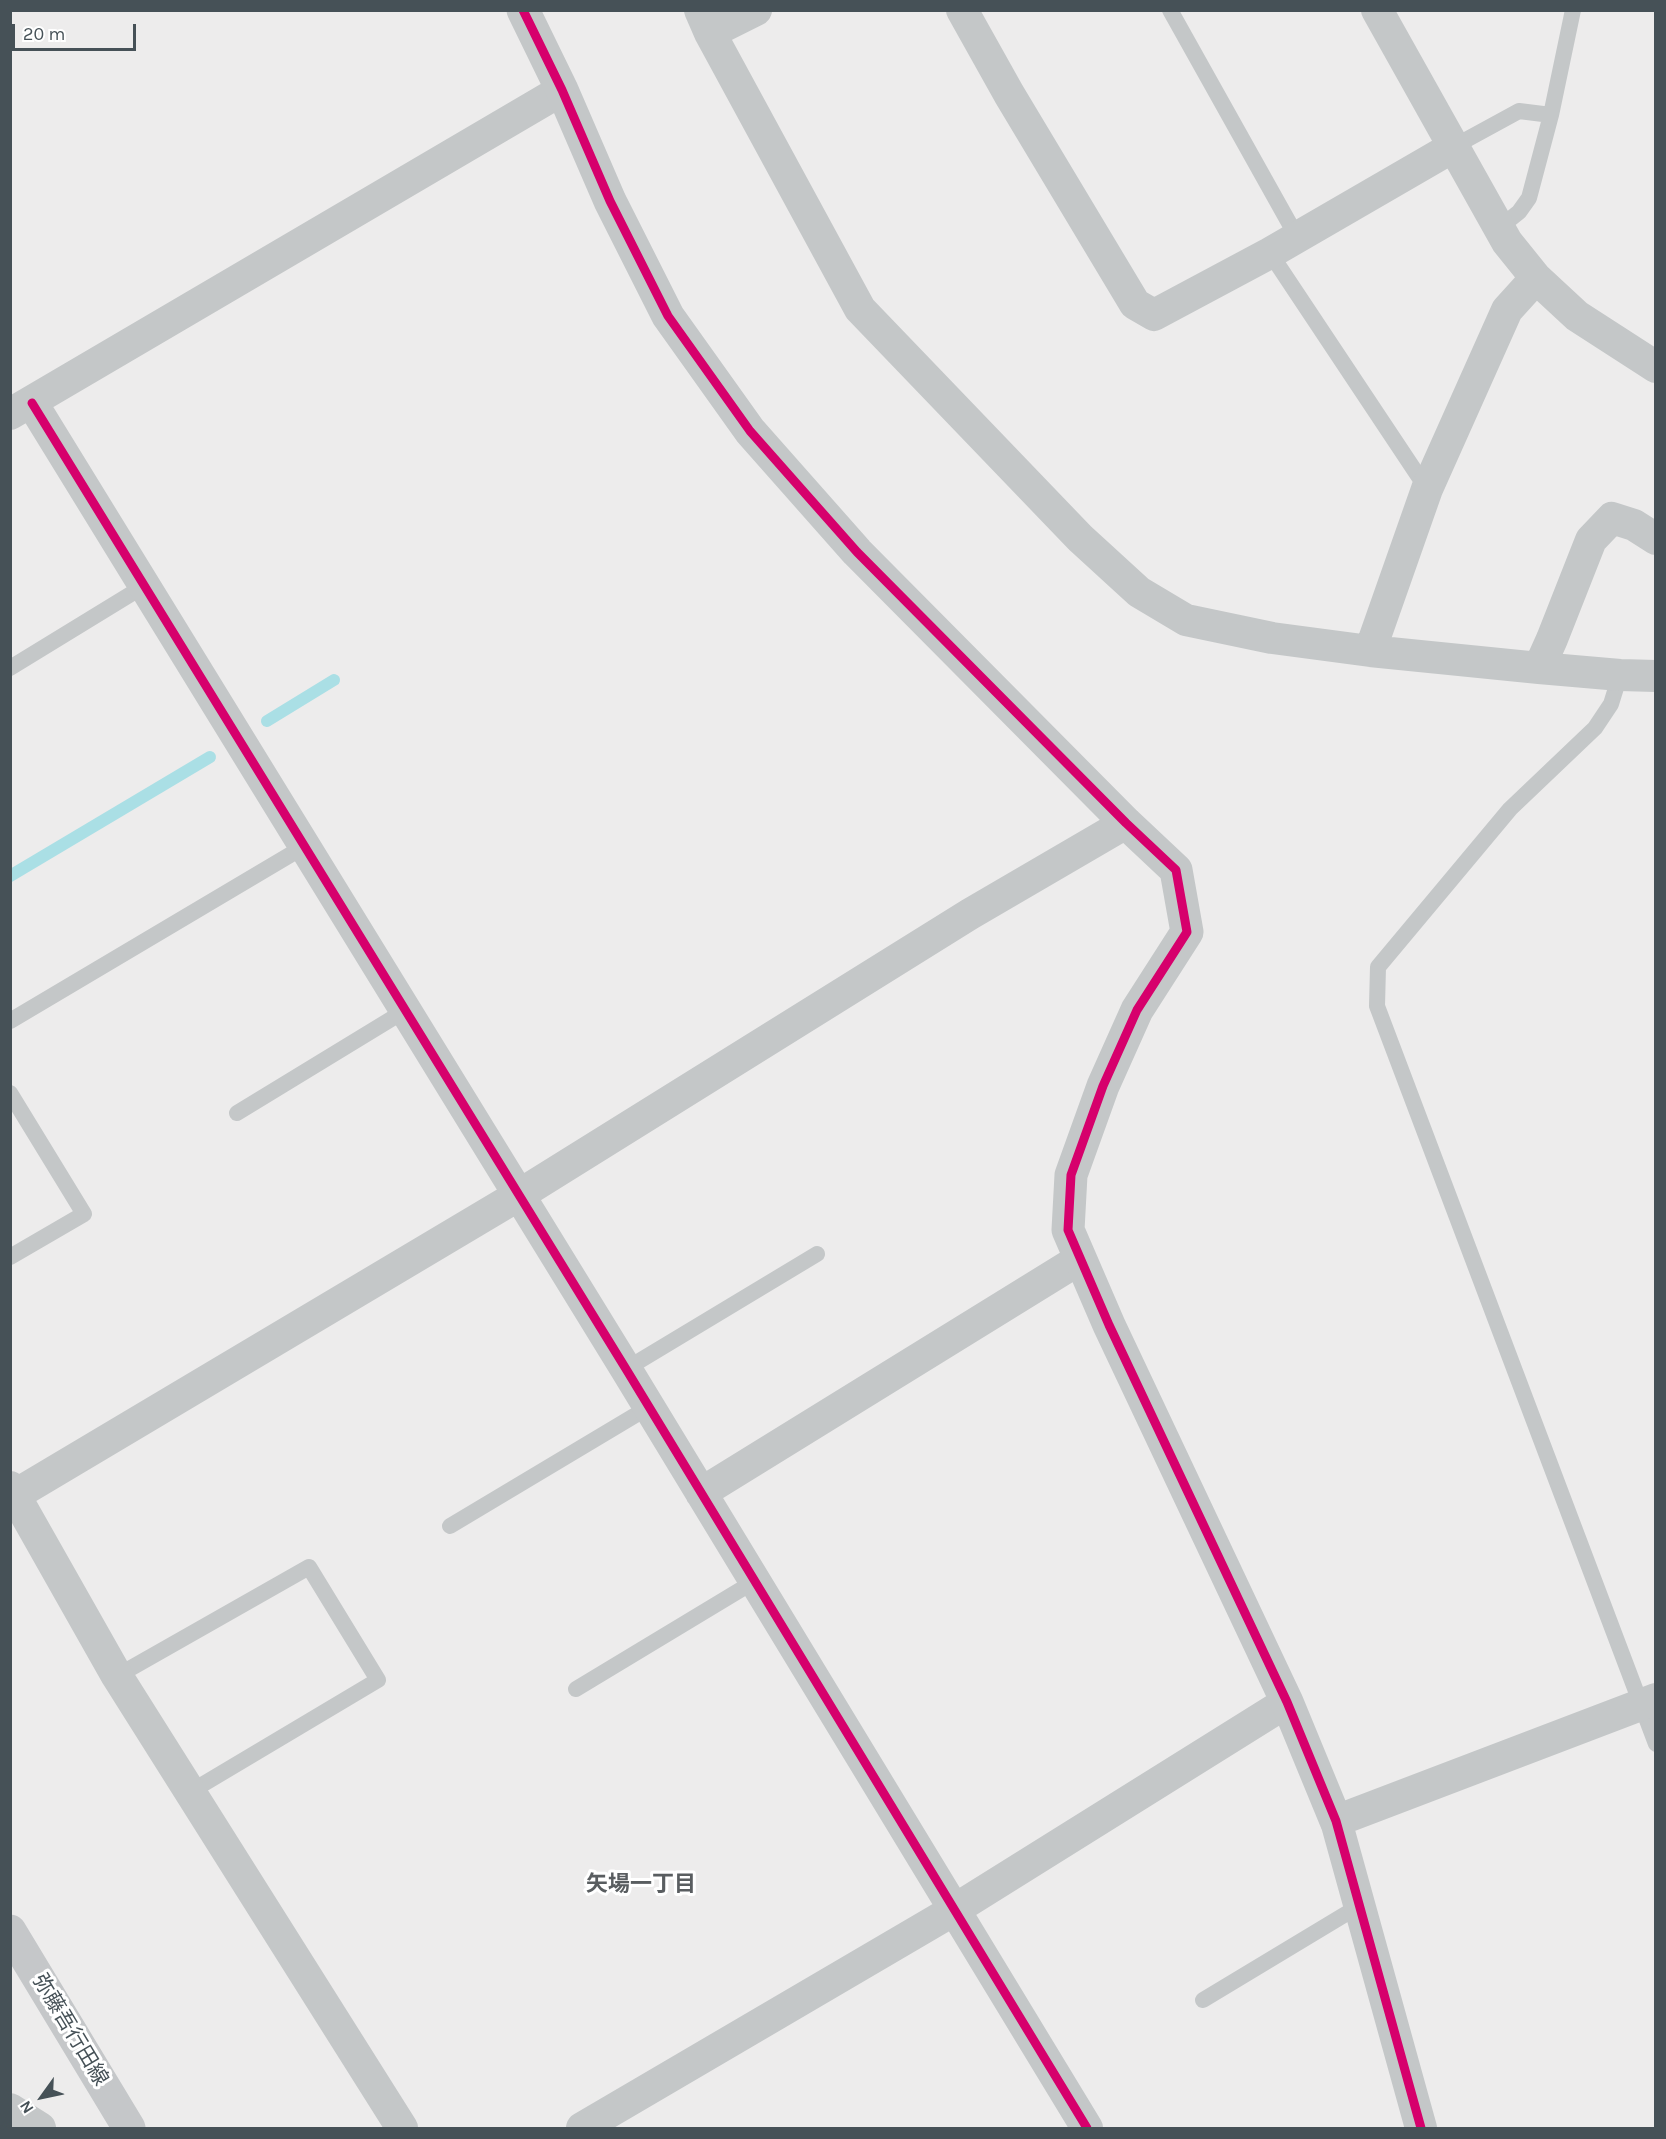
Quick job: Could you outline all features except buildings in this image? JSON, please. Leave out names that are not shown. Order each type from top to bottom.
[{"type":"main road","name":"弥藤吾行田線","points":[[10,1931],[129,2128]]},
{"type":"street","points":[[523,10],[562,90],[610,201],[668,316],[750,431],[857,552],[1126,823],[1176,870],[1187,932],[1137,1010],[1103,1086],[1071,1175],[1068,1230],[1109,1325],[1287,1702],[1336,1821],[1421,2128]]},
{"type":"street","points":[[756,10],[705,22],[860,309],[1080,538],[1139,592],[1186,620],[1272,638],[1370,651],[1539,668],[1656,676]]},
{"type":"street","points":[[962,10],[1009,94],[1135,304],[1154,315],[1270,253],[1453,147]]},
{"type":"street","points":[[1377,10],[1507,242],[1536,278],[1577,316],[1656,367]]},
{"type":"street","points":[[562,90],[21,408],[144,586],[626,1369],[1087,2128]]},
{"type":"street","points":[[1370,651],[1427,489],[1508,309],[1536,278]]},
{"type":"street","points":[[1539,668],[1591,540],[1612,518],[1634,525],[1656,539]]},
{"type":"street","points":[[402,2128],[117,1676],[12,1494],[519,1195],[970,914],[1126,823]]},
{"type":"street","points":[[701,1493],[1080,1259]]},
{"type":"street","points":[[582,2128],[954,1910],[1287,1702]]},
{"type":"street","points":[[1336,1821],[1648,1702]]},
{"type":"street","points":[[10,2109],[40,2128]]},
{"type":"lane","points":[[1170,10],[1297,237]]},
{"type":"lane","points":[[1499,228],[1519,212],[1528,198],[1551,115],[1573,10]]},
{"type":"lane","points":[[1453,147],[1519,111],[1551,115]]},
{"type":"lane","points":[[1270,253],[1427,489]]},
{"type":"lane","points":[[10,668],[144,586]]},
{"type":"lane","points":[[1620,675],[1611,704],[1595,728],[1510,810],[1378,967],[1377,1006],[1648,1702],[1656,1744]]},
{"type":"lane","points":[[10,1021],[305,846]]},
{"type":"lane","points":[[237,1113],[406,1010]]},
{"type":"lane","points":[[10,1093],[84,1214],[10,1257]]},
{"type":"lane","points":[[626,1369],[817,1254]]},
{"type":"lane","points":[[450,1526],[649,1407]]},
{"type":"lane","points":[[117,1676],[309,1567],[378,1680],[190,1792]]},
{"type":"lane","points":[[576,1689],[754,1581]]},
{"type":"lane","points":[[1203,2001],[1359,1906]]},
{"type":"waterway","points":[[267,721],[334,680]]},
{"type":"waterway","points":[[10,876],[210,757]]},
{"type":"cycle path","points":[[523,10],[562,90],[610,201],[668,316],[750,431],[857,552],[1126,823],[1176,870],[1187,932],[1137,1010],[1103,1086],[1071,1175],[1068,1230],[1109,1325],[1287,1702],[1336,1821],[1421,2128]]},
{"type":"cycle path","points":[[32,403],[626,1369],[1087,2128]]},
{"type":"district","name":"矢場一丁目","points":[[641,1885]]}]
